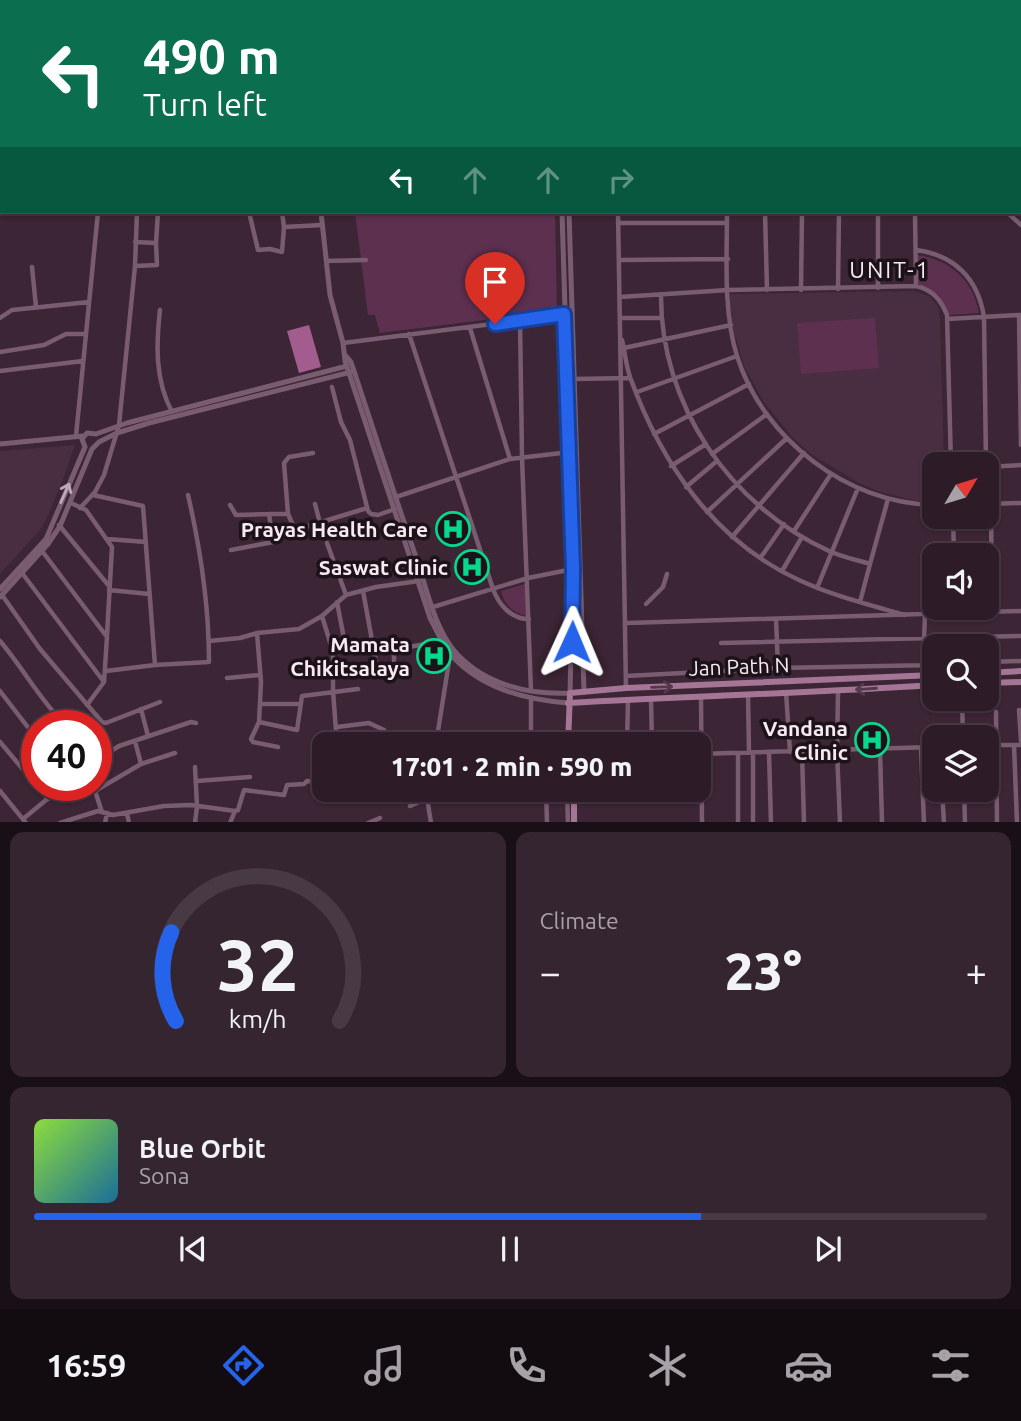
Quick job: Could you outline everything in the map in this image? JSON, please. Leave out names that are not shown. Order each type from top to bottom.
[{"type":"main road","points":[[999,672],[1021,671]]},
{"type":"main road","name":"Jan Path N","points":[[570,693],[626,688],[922,675]]},
{"type":"main road","points":[[999,683],[1021,682]]},
{"type":"main road","points":[[568,703],[922,686]]},
{"type":"main road","points":[[584,692],[584,702]]},
{"type":"main road","points":[[567,732],[570,693]]},
{"type":"main road","points":[[574,802],[575,822]]},
{"type":"street","points":[[255,0],[262,0]]},
{"type":"street","points":[[89,448],[80,436],[83,361],[98,214]]},
{"type":"street","points":[[80,508],[104,475],[119,425],[135,266],[137,214]]},
{"type":"street","points":[[135,266],[157,265],[158,214]]},
{"type":"street","points":[[249,214],[258,250],[282,252],[285,227],[282,214]]},
{"type":"street","points":[[321,214],[330,295],[346,356],[450,655],[499,688],[531,695]]},
{"type":"street","points":[[562,214],[573,569],[570,693]]},
{"type":"street","points":[[569,214],[584,692]]},
{"type":"street","points":[[618,214],[626,688]]},
{"type":"street","points":[[727,214],[728,290],[737,356],[749,384],[767,414],[787,438],[831,474],[888,499],[922,503]]},
{"type":"street","points":[[765,214],[767,290]]},
{"type":"street","points":[[801,290],[802,214]]},
{"type":"street","points":[[838,289],[839,214]]},
{"type":"street","points":[[878,214],[878,289]]},
{"type":"street","points":[[915,214],[916,286]]},
{"type":"street","points":[[619,223],[727,223]]},
{"type":"street","points":[[285,227],[322,225]]},
{"type":"street","points":[[135,242],[156,243]]},
{"type":"street","points":[[916,250],[952,261],[967,274],[979,295],[984,317],[987,452]]},
{"type":"street","points":[[619,260],[728,259]]},
{"type":"street","points":[[326,261],[366,260]]},
{"type":"street","points":[[32,267],[36,307]]},
{"type":"street","points":[[620,297],[728,290],[878,289],[916,286],[927,289],[938,298],[947,318],[951,452]]},
{"type":"street","points":[[661,294],[663,340],[673,380],[717,461],[759,507],[802,537],[831,552],[870,564]]},
{"type":"street","points":[[564,295],[572,295]]},
{"type":"street","points":[[0,318],[12,310],[89,302]]},
{"type":"street","points":[[160,310],[157,353],[159,374],[172,412]]},
{"type":"street","points":[[343,343],[564,314]]},
{"type":"street","points":[[947,318],[1020,315],[1021,445]]},
{"type":"street","points":[[620,318],[661,318]]},
{"type":"street","points":[[520,320],[531,732]]},
{"type":"street","points":[[624,348],[731,325]]},
{"type":"street","points":[[470,328],[510,459]]},
{"type":"street","points":[[620,333],[631,378],[654,434],[671,466],[685,487],[732,537],[782,571],[817,588],[905,615]]},
{"type":"street","points":[[0,352],[44,345],[66,334],[86,334]]},
{"type":"street","points":[[409,334],[493,589],[509,612],[517,618],[529,619]]},
{"type":"street","points":[[637,392],[737,356]]},
{"type":"street","points":[[0,371],[83,361]]},
{"type":"street","points":[[0,444],[80,436],[90,432],[96,434],[119,425],[351,369]]},
{"type":"street","points":[[351,369],[430,618],[444,640],[459,656],[490,678],[550,702],[568,703]]},
{"type":"street","points":[[574,379],[631,378]]},
{"type":"street","points":[[654,434],[749,384]]},
{"type":"street","points":[[332,387],[341,422],[350,440],[367,508],[373,515],[395,509]]},
{"type":"street","points":[[1,594],[46,539],[89,448],[117,433],[238,398]]},
{"type":"street","points":[[712,454],[767,414]]},
{"type":"street","points":[[96,434],[99,442]]},
{"type":"street","points":[[707,512],[787,438]]},
{"type":"street","points":[[671,466],[706,444]]},
{"type":"street","points":[[1,594],[42,551],[60,526],[71,503],[89,448]]},
{"type":"street","points":[[396,497],[510,459],[570,452]]},
{"type":"street","points":[[313,453],[289,457],[284,461],[288,513],[295,530],[367,508]]},
{"type":"street","points":[[732,537],[804,453]]},
{"type":"street","points":[[685,487],[717,461]]},
{"type":"street","points":[[999,465],[1021,465]]},
{"type":"street","points":[[794,531],[831,474]]},
{"type":"street","points":[[817,588],[858,488]]},
{"type":"street","points":[[92,495],[143,506],[155,665]]},
{"type":"street","points":[[106,671],[209,662],[201,564],[188,495]]},
{"type":"street","points":[[860,602],[888,499]]},
{"type":"street","points":[[71,503],[86,510],[112,547],[106,671],[104,682],[87,705]]},
{"type":"street","points":[[999,504],[1021,503]]},
{"type":"street","points":[[315,504],[320,523]]},
{"type":"street","points":[[230,505],[236,515],[288,513]]},
{"type":"street","points":[[232,550],[273,542],[269,514]]},
{"type":"street","points":[[53,521],[60,526],[109,589],[149,594]]},
{"type":"street","points":[[761,557],[784,524]]},
{"type":"street","points":[[782,571],[802,537]]},
{"type":"street","points":[[106,539],[146,542]]},
{"type":"street","points":[[327,543],[346,595]]},
{"type":"street","points":[[42,551],[107,637]]},
{"type":"street","points":[[433,607],[528,578],[573,569]]},
{"type":"street","points":[[22,573],[104,682]]},
{"type":"street","points":[[646,604],[663,587],[667,574]]},
{"type":"street","points":[[209,640],[299,629],[322,616],[346,595],[419,582]]},
{"type":"street","points":[[363,591],[376,662]]},
{"type":"street","points":[[1,594],[40,649],[104,723],[160,702]]},
{"type":"street","points":[[337,601],[345,644]]},
{"type":"street","points":[[999,612],[1021,611]]},
{"type":"street","points":[[627,623],[922,615]]},
{"type":"street","points":[[322,616],[332,643],[337,732]]},
{"type":"street","points":[[776,619],[778,668]]},
{"type":"street","points":[[257,633],[261,704],[259,722],[251,739],[253,742],[278,747]]},
{"type":"street","points":[[999,637],[1021,636]]},
{"type":"street","points":[[721,643],[922,639]]},
{"type":"street","points":[[394,662],[397,649],[444,640]]},
{"type":"street","points":[[0,641],[53,710]]},
{"type":"street","points":[[438,732],[450,655]]},
{"type":"street","points":[[999,662],[1021,661]]},
{"type":"street","points":[[626,676],[778,668],[922,665]]},
{"type":"street","points":[[835,667],[835,679]]},
{"type":"street","points":[[227,678],[260,675]]},
{"type":"street","points":[[259,722],[297,730],[302,696],[358,689]]},
{"type":"street","points":[[0,691],[21,718]]},
{"type":"street","points":[[786,692],[790,752]]},
{"type":"street","points":[[838,692],[840,822]]},
{"type":"street","name":"Jan Path N","points":[[531,695],[570,693]]},
{"type":"street","points":[[748,693],[753,822]]},
{"type":"street","points":[[700,732],[701,696]]},
{"type":"street","points":[[651,698],[652,732]]},
{"type":"street","points":[[627,732],[628,700]]},
{"type":"street","points":[[261,704],[301,704]]},
{"type":"street","points":[[141,709],[148,736]]},
{"type":"street","points":[[999,745],[1021,743],[1019,710]]},
{"type":"street","points":[[996,712],[996,725]]},
{"type":"street","points":[[112,750],[191,722],[196,723]]},
{"type":"street","points":[[337,727],[369,723],[384,730]]},
{"type":"street","points":[[0,741],[21,767]]},
{"type":"street","points":[[135,741],[141,764]]},
{"type":"street","points":[[1014,745],[1017,822]]},
{"type":"street","points":[[711,754],[921,748],[924,822]]},
{"type":"street","points":[[880,750],[882,822]]},
{"type":"street","points":[[802,752],[804,822]]},
{"type":"street","points":[[105,822],[104,812],[95,791],[141,764],[175,753]]},
{"type":"street","points":[[769,753],[771,822]]},
{"type":"street","points":[[738,754],[738,822]]},
{"type":"street","points":[[195,767],[195,822]]},
{"type":"street","points":[[197,781],[250,777]]},
{"type":"street","points":[[60,822],[98,811],[113,815],[164,806],[197,806],[234,811],[239,810],[244,790],[285,795],[287,785],[312,781]]},
{"type":"street","points":[[0,791],[24,821],[46,801]]},
{"type":"street","points":[[410,806],[416,802]]},
{"type":"street","points":[[430,802],[431,822]]},
{"type":"street","points":[[546,802],[547,822]]},
{"type":"street","points":[[568,802],[568,822]]},
{"type":"street","points":[[701,802],[702,822]]},
{"type":"street","points":[[943,802],[944,822]]},
{"type":"street","points":[[964,802],[965,822]]},
{"type":"street","points":[[998,802],[998,822]]},
{"type":"street","points":[[230,822],[234,811]]},
{"type":"street","points":[[127,813],[129,822]]},
{"type":"street","points":[[368,822],[380,818]]},
{"type":"shaded area","points":[[355,214],[555,214],[557,311],[380,333],[375,315],[368,315]]},
{"type":"shaded area","points":[[917,255],[940,261],[958,273],[971,290],[979,313],[948,315],[938,295],[918,284]]},
{"type":"shaded area","points":[[915,291],[929,296],[938,306],[940,319],[944,452],[922,452],[922,501],[880,492],[859,483],[811,454],[792,437],[763,401],[745,368],[733,329],[729,294]]},
{"type":"shaded area","points":[[875,318],[879,368],[801,374],[797,323]]},
{"type":"shaded area","points":[[309,325],[321,367],[299,373],[287,331]]},
{"type":"shaded area","points":[[75,445],[46,520],[0,574],[0,451]]},
{"type":"shaded area","points":[[525,584],[526,616],[510,607],[501,591]]},
{"type":"place","name":"Prayas Health Care","points":[[453,529]]},
{"type":"place","name":"Saswat Clinic","points":[[472,567]]},
{"type":"place","name":"Mamata Chikitsalaya","points":[[434,656]]},
{"type":"place","name":"Vandana Clinic","points":[[872,740]]},
{"type":"district","name":"UNIT-1","points":[[890,269]]},
{"type":"route","points":[[495,324],[564,314],[573,569],[572,642]]}]
